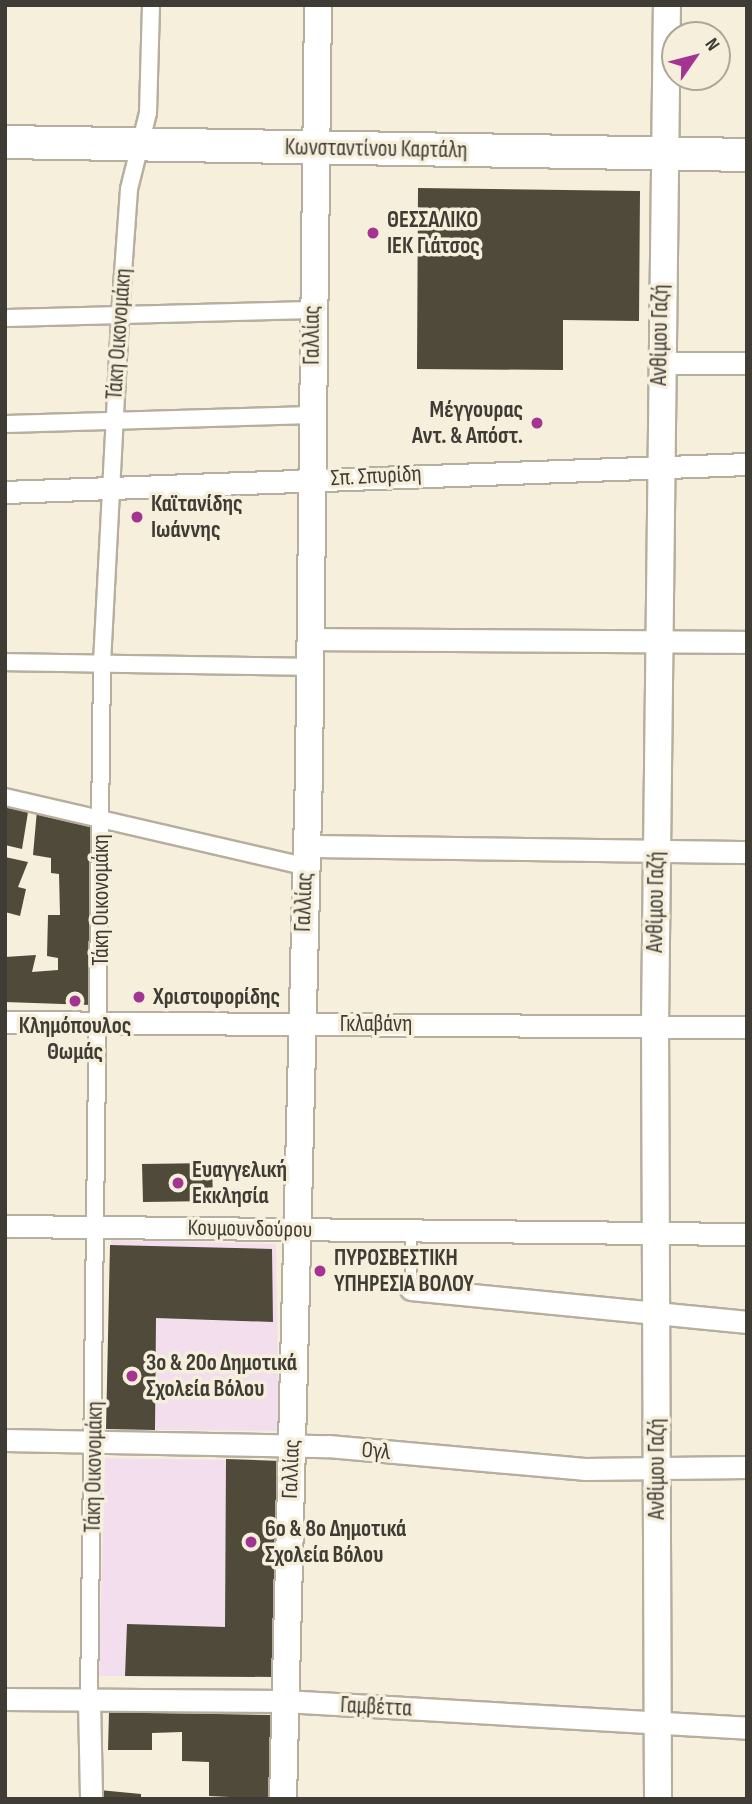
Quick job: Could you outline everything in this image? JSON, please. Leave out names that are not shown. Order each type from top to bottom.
[{"type":"main road","name":"Κωνσταντίνου Καρτάλη","points":[[5,142],[747,155]]},
{"type":"street","name":"Τάκη Οικονομάκη","points":[[91,1799],[89,1700],[101,1022],[103,663],[109,489],[129,189],[149,100],[151,5]]},
{"type":"street","name":"Γαλλίας","points":[[283,1799],[306,856],[318,5]]},
{"type":"street","name":"Ανθίμου Γαζή","points":[[658,1799],[655,1026],[660,363],[667,5]]},
{"type":"street","points":[[5,318],[312,310]]},
{"type":"street","points":[[660,363],[747,363]]},
{"type":"street","points":[[5,424],[312,415]]},
{"type":"street","name":"Σπ. Σπυρίδη","points":[[5,492],[659,464],[747,464]]},
{"type":"street","points":[[310,639],[747,642]]},
{"type":"street","points":[[5,662],[309,667]]},
{"type":"street","points":[[5,797],[101,819],[306,856],[747,852]]},
{"type":"street","name":"Γκλαβάνη","points":[[5,1022],[747,1027]]},
{"type":"street","name":"Κουμουνδούρου","points":[[5,1226],[747,1234]]},
{"type":"street","points":[[411,1289],[747,1322]]},
{"type":"street","name":"Ογλ","points":[[5,1440],[94,1444],[292,1446],[584,1469],[747,1467]]},
{"type":"street","name":"Γαμβέττα","points":[[5,1699],[284,1701],[747,1728]]},
{"type":"lane","points":[[411,1231],[411,1289]]},
{"type":"shaded area","points":[[111,1240],[276,1244],[279,1431],[106,1429]]},
{"type":"shaded area","points":[[105,1458],[280,1461],[273,1677],[99,1676]]},
{"type":"building","points":[[418,188],[640,191],[639,321],[563,320],[563,370],[417,369]]},
{"type":"building","points":[[5,800],[29,806],[22,849],[5,845]]},
{"type":"building","points":[[37,810],[93,823],[91,1005],[5,1002],[5,957],[36,955],[32,972],[58,970],[58,958],[47,956],[48,915],[60,915],[59,874],[51,873],[51,858],[33,855]]},
{"type":"building","points":[[5,857],[28,862],[18,887],[26,889],[20,916],[5,912]]},
{"type":"building","name":"Ευαγγελική Εκκλησία","points":[[212,1163],[213,1201],[143,1202],[142,1164]]},
{"type":"building","name":"3ο & 20ο Δημοτικά Σχολεία Βόλου","points":[[110,1245],[272,1249],[273,1322],[156,1318],[155,1430],[106,1429]]},
{"type":"building","name":"6ο & 8ο Δημοτικά Σχολεία Βόλου","points":[[226,1459],[280,1461],[273,1677],[125,1676],[127,1624],[225,1627]]},
{"type":"building","points":[[109,1712],[274,1715],[274,1799],[209,1796],[209,1762],[182,1761],[182,1732],[152,1733],[152,1750],[108,1750]]},
{"type":"building","points":[[99,1790],[141,1794],[141,1799],[98,1799]]},
{"type":"place","name":"ΘΕΣΣΑΛΙΚΟ ΙΕΚ Γιάτσος","points":[[373,233]]},
{"type":"place","name":"Μέγγουρας Αντ. & Απόστ.","points":[[537,423]]},
{"type":"place","name":"Καϊτανίδης Ιωάννης","points":[[137,517]]},
{"type":"place","name":"Χριστοφορίδης","points":[[139,997]]},
{"type":"place","name":"Κλημόπουλος Θωμάς","points":[[75,1001]]},
{"type":"place","name":"Ευαγγελική Εκκλησία","points":[[178,1183]]},
{"type":"place","name":"ΠΥΡΟΣΒΕΣΤΙΚΗ ΥΠΗΡΕΣΙΑ ΒΟΛΟΥ","points":[[320,1271]]},
{"type":"place","name":"3ο & 20ο Δημοτικά Σχολεία Βόλου","points":[[132,1376]]},
{"type":"place","name":"6ο & 8ο Δημοτικά Σχολεία Βόλου","points":[[251,1542]]}]
